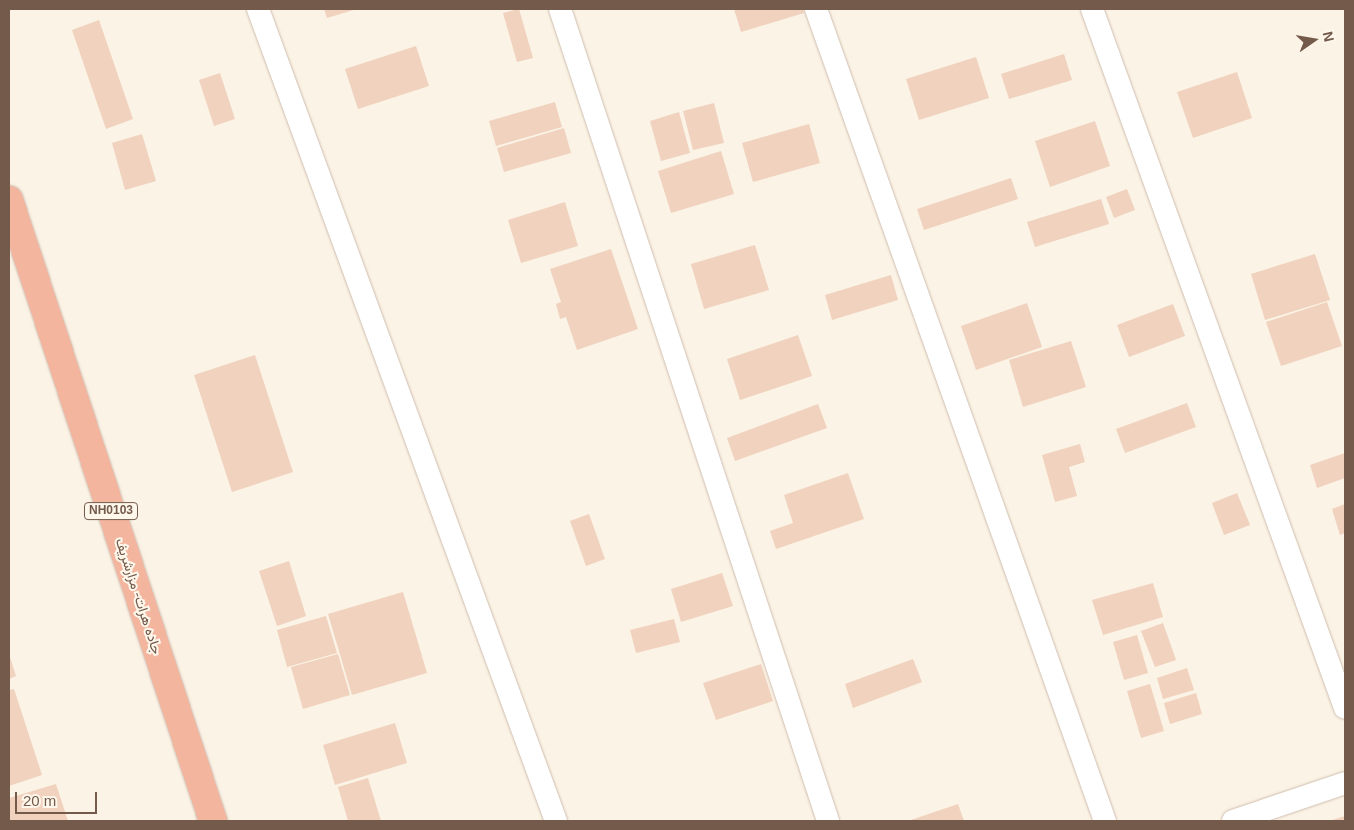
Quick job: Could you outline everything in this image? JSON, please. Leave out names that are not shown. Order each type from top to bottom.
[{"type":"highway","name":"جاده هرات- مزارشریف","points":[[9,200],[213,821]]},
{"type":"street","points":[[258,9],[556,821]]},
{"type":"street","points":[[560,9],[828,821]]},
{"type":"street","points":[[816,9],[1105,821]]},
{"type":"street","points":[[1092,9],[1345,708]]},
{"type":"street","points":[[1233,821],[1345,783]]},
{"type":"building","points":[[324,9],[357,9],[327,18]]},
{"type":"building","points":[[519,9],[533,58],[517,62],[503,13]]},
{"type":"building","points":[[734,9],[803,9],[804,13],[741,32]]},
{"type":"building","points":[[99,20],[133,119],[106,129],[72,30]]},
{"type":"building","points":[[416,46],[429,86],[358,109],[345,69]]},
{"type":"building","points":[[1064,54],[1072,80],[1009,99],[1001,74]]},
{"type":"building","points":[[976,57],[989,98],[919,120],[906,79]]},
{"type":"building","points":[[1237,72],[1252,118],[1193,138],[1177,92]]},
{"type":"building","points":[[220,73],[235,119],[214,126],[199,80]]},
{"type":"building","points":[[555,102],[562,127],[496,146],[489,121]]},
{"type":"building","points":[[714,103],[724,143],[693,150],[683,111]]},
{"type":"building","points":[[679,112],[690,153],[661,161],[650,121]]},
{"type":"building","points":[[1095,121],[1110,166],[1050,187],[1035,141]]},
{"type":"building","points":[[809,124],[820,163],[753,182],[742,143]]},
{"type":"building","points":[[564,128],[571,153],[504,172],[497,148]]},
{"type":"building","points":[[142,134],[156,181],[125,190],[112,143]]},
{"type":"building","points":[[721,151],[734,194],[671,213],[658,171]]},
{"type":"building","points":[[1011,178],[1018,199],[924,230],[917,209]]},
{"type":"building","points":[[1127,189],[1135,210],[1114,218],[1106,197]]},
{"type":"building","points":[[1101,199],[1109,224],[1035,247],[1027,222]]},
{"type":"building","points":[[565,202],[578,246],[521,263],[508,220]]},
{"type":"building","points":[[755,245],[769,290],[704,309],[691,264]]},
{"type":"building","points":[[611,249],[638,329],[577,350],[566,317],[560,319],[556,304],[561,302],[550,269]]},
{"type":"building","points":[[1315,254],[1330,300],[1265,320],[1251,274]]},
{"type":"building","points":[[891,275],[898,300],[832,320],[825,295]]},
{"type":"building","points":[[1327,302],[1342,346],[1281,366],[1266,322]]},
{"type":"building","points":[[1027,303],[1042,347],[976,370],[961,326]]},
{"type":"building","points":[[1173,304],[1185,336],[1129,357],[1117,325]]},
{"type":"building","points":[[798,335],[812,376],[740,400],[727,359]]},
{"type":"building","points":[[1071,341],[1086,387],[1023,407],[1009,360]]},
{"type":"building","points":[[255,355],[293,472],[232,492],[194,375]]},
{"type":"building","points":[[1187,403],[1196,427],[1125,453],[1116,429]]},
{"type":"building","points":[[818,404],[827,428],[735,461],[727,438]]},
{"type":"building","points":[[1080,444],[1085,462],[1069,467],[1077,496],[1055,502],[1042,455]]},
{"type":"building","points":[[1345,453],[1345,478],[1317,488],[1310,465]]},
{"type":"building","points":[[848,473],[864,519],[776,549],[770,531],[793,523],[784,495]]},
{"type":"building","points":[[1237,493],[1250,525],[1224,535],[1212,503]]},
{"type":"building","points":[[1345,504],[1345,533],[1340,535],[1332,509]]},
{"type":"building","points":[[589,514],[605,559],[586,566],[570,521]]},
{"type":"building","points":[[289,561],[306,616],[277,626],[259,571]]},
{"type":"building","points":[[722,573],[733,606],[681,622],[671,589]]},
{"type":"building","points":[[1153,583],[1163,617],[1103,635],[1092,600]]},
{"type":"building","points":[[403,592],[427,673],[352,695],[328,614]]},
{"type":"building","points":[[326,616],[337,653],[287,667],[277,630]]},
{"type":"building","points":[[674,619],[680,642],[636,653],[630,630]]},
{"type":"building","points":[[1163,623],[1176,660],[1155,667],[1141,631]]},
{"type":"building","points":[[1137,635],[1148,673],[1124,680],[1113,642]]},
{"type":"building","points":[[9,654],[16,676],[9,679]]},
{"type":"building","points":[[338,654],[350,695],[303,709],[291,667]]},
{"type":"building","points":[[913,659],[922,682],[853,708],[845,684]]},
{"type":"building","points":[[761,664],[773,701],[716,720],[703,683]]},
{"type":"building","points":[[1187,668],[1194,690],[1163,699],[1157,678]]},
{"type":"building","points":[[1150,684],[1164,731],[1141,738],[1127,691]]},
{"type":"building","points":[[14,689],[42,775],[9,786],[9,690]]},
{"type":"building","points":[[1196,693],[1202,714],[1170,724],[1164,703]]},
{"type":"building","points":[[395,723],[407,763],[335,785],[323,745]]},
{"type":"building","points":[[368,778],[381,821],[348,821],[338,787]]},
{"type":"building","points":[[56,784],[68,821],[10,821],[9,798]]},
{"type":"building","points":[[958,804],[964,821],[908,821]]},
{"type":"building","points":[[1345,816],[1345,821],[1329,821]]}]
